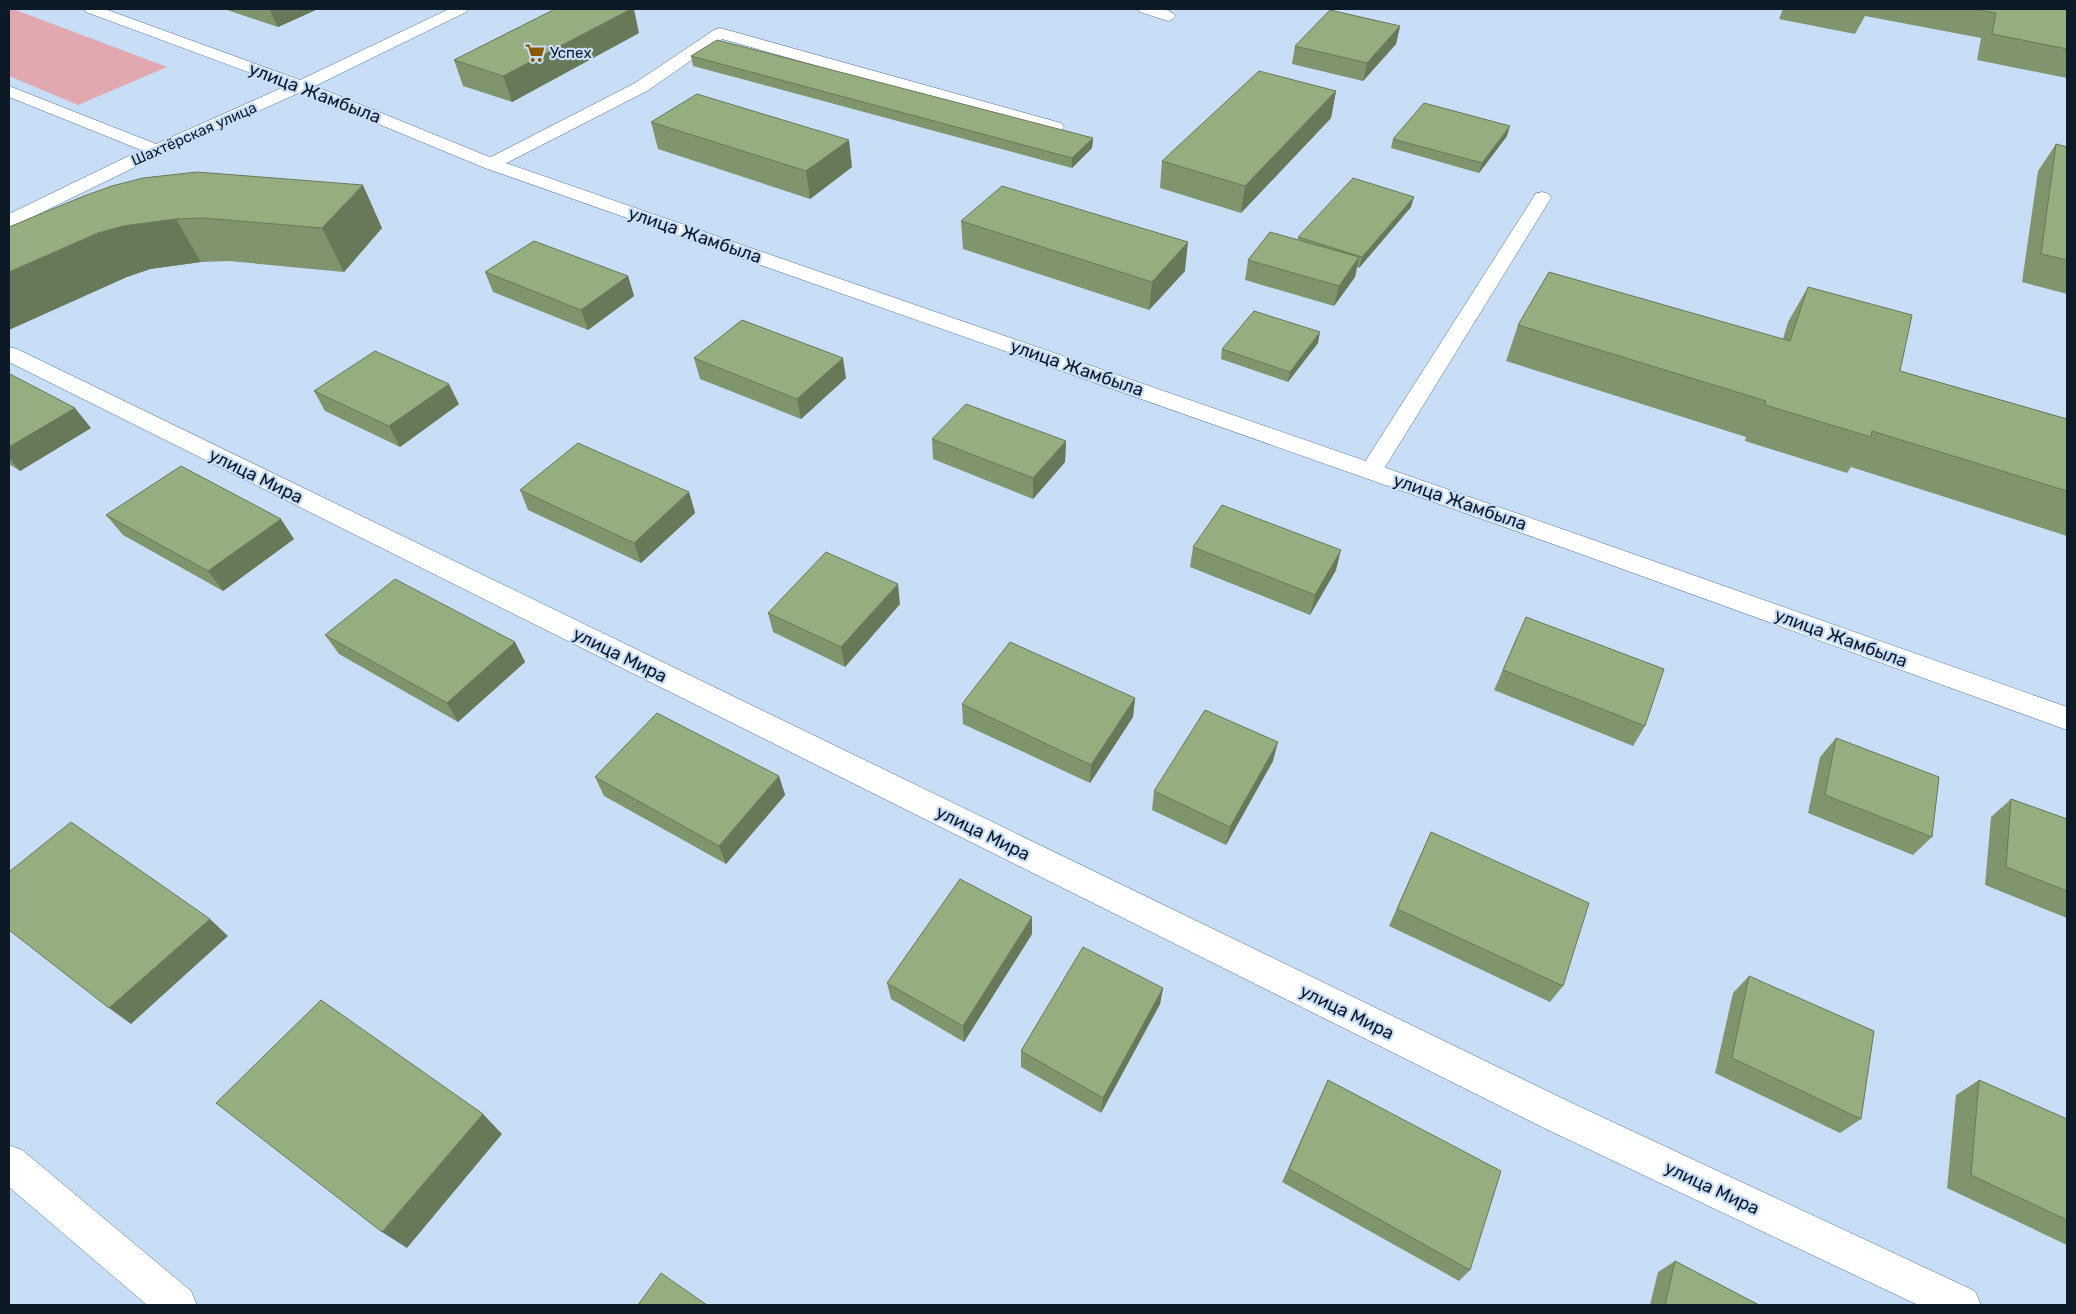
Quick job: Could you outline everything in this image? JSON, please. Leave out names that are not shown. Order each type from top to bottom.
[{"type":"street","name":"улица Жамбыла","points":[[91,9],[300,86],[491,164],[1371,471],[2067,719]]},
{"type":"street","name":"Шахтёрская улица","points":[[9,221],[156,150],[300,86],[461,9]]},
{"type":"street","points":[[1145,9],[1168,16]]},
{"type":"street","points":[[491,164],[641,87],[720,33],[1055,127]]},
{"type":"street","points":[[9,91],[156,150]]},
{"type":"street","points":[[1371,471],[1542,198]]},
{"type":"street","name":"улица Мира","points":[[9,354],[1550,1112],[1961,1305]]},
{"type":"street","points":[[9,1163],[177,1305]]},
{"type":"shaded area","points":[[9,9],[167,67],[78,105],[9,76]]},
{"type":"building","points":[[555,9],[631,9],[503,76],[454,60]]},
{"type":"building","points":[[1973,9],[2067,9],[2067,49],[1992,34],[1996,13]]},
{"type":"building","points":[[1330,10],[1400,26],[1367,63],[1295,46]]},
{"type":"building","points":[[717,40],[1093,138],[1072,158],[691,56]]},
{"type":"building","points":[[1259,71],[1336,91],[1245,186],[1162,161]]},
{"type":"building","points":[[697,94],[849,140],[806,171],[651,122]]},
{"type":"building","points":[[1424,103],[1510,126],[1482,163],[1393,139]]},
{"type":"building","points":[[2056,144],[2067,147],[2067,260],[2041,254]]},
{"type":"building","points":[[197,172],[363,185],[322,228],[204,218],[176,219],[123,226],[98,233],[9,272],[9,227],[112,186],[143,178]]},
{"type":"building","points":[[1353,178],[1414,197],[1362,257],[1298,237]]},
{"type":"building","points":[[1002,186],[1188,242],[1152,282],[961,221]]},
{"type":"building","points":[[1270,232],[1359,257],[1339,286],[1248,260]]},
{"type":"building","points":[[534,241],[628,276],[581,310],[485,272]]},
{"type":"building","points":[[1549,272],[1790,341],[1808,287],[1912,315],[1900,371],[2067,419],[2067,491],[1872,431],[1871,437],[1765,405],[1766,401],[1518,325]]},
{"type":"building","points":[[1254,311],[1320,332],[1290,372],[1222,349]]},
{"type":"building","points":[[742,320],[843,358],[797,399],[694,358]]},
{"type":"building","points":[[375,351],[449,384],[389,426],[314,391]]},
{"type":"building","points":[[10,374],[75,408],[9,447]]},
{"type":"building","points":[[966,404],[1066,441],[1033,478],[932,439]]},
{"type":"building","points":[[578,443],[689,492],[634,543],[520,490]]},
{"type":"building","points":[[181,466],[281,519],[208,571],[106,515]]},
{"type":"building","points":[[1222,505],[1341,550],[1315,595],[1193,547]]},
{"type":"building","points":[[826,552],[898,584],[841,647],[768,613]]},
{"type":"building","points":[[395,579],[515,642],[447,703],[325,635]]},
{"type":"building","points":[[1526,617],[1664,669],[1645,726],[1503,670]]},
{"type":"building","points":[[1010,642],[1135,698],[1091,765],[962,704]]},
{"type":"building","points":[[1205,710],[1278,742],[1230,827],[1154,791]]},
{"type":"building","points":[[657,713],[779,776],[719,846],[595,777]]},
{"type":"building","points":[[1836,738],[1939,777],[1932,837],[1825,795]]},
{"type":"building","points":[[2011,799],[2067,819],[2067,891],[2006,867]]},
{"type":"building","points":[[71,822],[210,919],[109,1008],[9,930],[9,872]]},
{"type":"building","points":[[1431,832],[1589,903],[1563,986],[1397,909]]},
{"type":"building","points":[[960,879],[1032,917],[963,1026],[887,983]]},
{"type":"building","points":[[1083,947],[1163,988],[1103,1098],[1021,1051]]},
{"type":"building","points":[[1749,976],[1874,1031],[1861,1119],[1732,1058]]},
{"type":"building","points":[[321,1000],[483,1114],[382,1232],[216,1103]]},
{"type":"building","points":[[1328,1080],[1501,1171],[1470,1270],[1289,1169]]},
{"type":"building","points":[[1979,1080],[2067,1119],[2067,1220],[1971,1175]]},
{"type":"building","points":[[1675,1261],[1759,1305],[1665,1305]]},
{"type":"building","points":[[661,1273],[707,1305],[638,1305]]},
{"type":"place","name":"Успех","points":[[535,53]]}]
